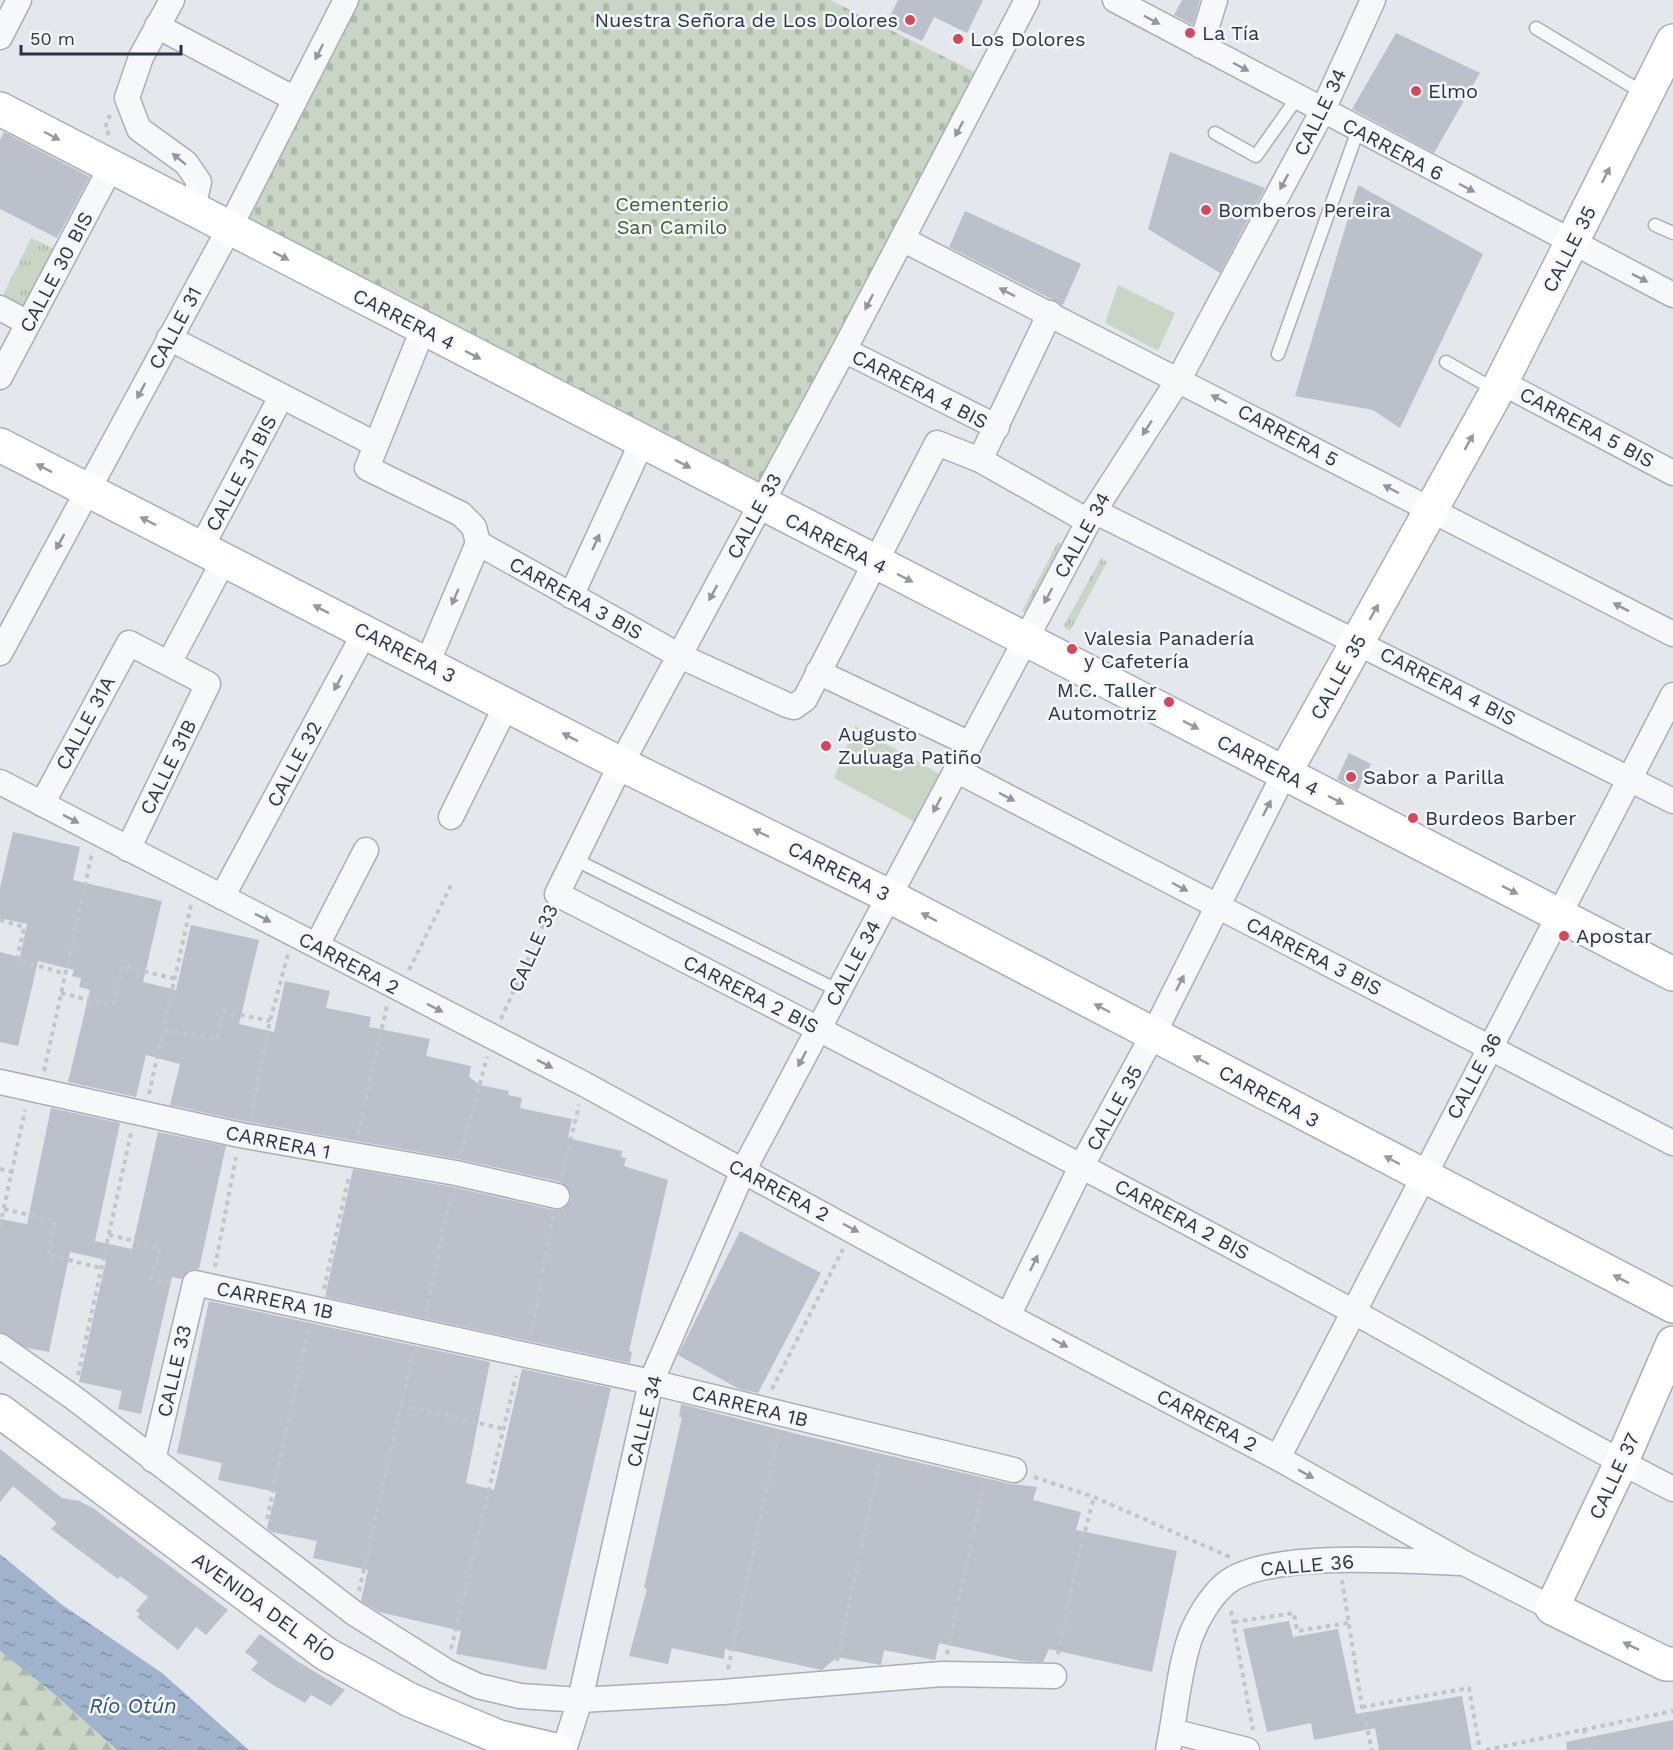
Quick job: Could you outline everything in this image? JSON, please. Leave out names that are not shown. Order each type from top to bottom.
[{"type":"main road","name":"CALLE 35","points":[[1284,774],[1499,387],[1673,41]]},
{"type":"main road","name":"CARRERA 4","points":[[0,109],[760,504],[1673,974]]},
{"type":"main road","name":"CARRERA 3","points":[[0,445],[621,764],[888,896],[1673,1306]]},
{"type":"main road","name":"CALLE 37","points":[[1552,1608],[1621,1463],[1673,1343]]},
{"type":"main road","name":"AVENIDA DEL RÍO","points":[[0,1411],[326,1654],[410,1700],[499,1737],[556,1750]]},
{"type":"main road","points":[[1552,1608],[1666,1664],[1673,1664]]},
{"type":"street","points":[[0,37],[19,0]]},
{"type":"street","points":[[172,0],[141,57],[127,98],[139,129],[186,163],[199,182],[193,209]]},
{"type":"street","name":"CALLE 31","points":[[0,653],[229,229],[346,0]]},
{"type":"street","name":"CALLE 33","points":[[557,894],[621,764],[844,350],[1028,0]]},
{"type":"street","name":"CARRERA 6","points":[[1115,0],[1322,112],[1673,295]]},
{"type":"street","points":[[1201,46],[1215,0]]},
{"type":"street","name":"CALLE 34","points":[[564,1750],[580,1700],[651,1382],[743,1171],[1091,516],[1179,378],[1322,112],[1373,0]]},
{"type":"street","points":[[157,26],[295,99]]},
{"type":"street","name":"CALLE 30 BIS","points":[[0,377],[28,323],[100,161]]},
{"type":"street","name":"CARRERA 5","points":[[902,239],[1179,378],[1673,634]]},
{"type":"street","points":[[0,308],[28,323]]},
{"type":"street","points":[[980,460],[1050,314]]},
{"type":"street","points":[[423,329],[366,466],[369,470],[460,514],[474,526],[478,543],[427,664]]},
{"type":"street","points":[[170,338],[375,444]]},
{"type":"street","name":"CARRERA 4 BIS","points":[[844,350],[997,427]]},
{"type":"street","name":"CARRERA 5 BIS","points":[[1499,387],[1673,472]]},
{"type":"street","name":"CALLE 31 BIS","points":[[169,663],[281,397]]},
{"type":"street","points":[[571,596],[642,442]]},
{"type":"street","points":[[970,744],[819,672],[934,444],[941,443],[980,460],[1091,516]]},
{"type":"street","name":"CARRERA 4 BIS","points":[[1091,516],[1358,641],[1673,801]]},
{"type":"street","name":"CARRERA 3 BIS","points":[[478,543],[680,656],[787,705],[798,705],[805,699],[819,672]]},
{"type":"street","name":"CALLE 32","points":[[222,897],[365,632]]},
{"type":"street","name":"CALLE 31A","points":[[42,804],[129,643],[169,663]]},
{"type":"street","name":"CALLE 31B","points":[[128,849],[208,684],[169,663]]},
{"type":"street","name":"CALLE 36","points":[[1278,1458],[1421,1176],[1673,695]]},
{"type":"street","points":[[451,817],[507,704]]},
{"type":"street","name":"CARRERA 3 BIS","points":[[956,770],[1673,1143]]},
{"type":"street","name":"CALLE 35","points":[[1008,1316],[1082,1165],[1153,1035],[1284,774]]},
{"type":"street","name":"CARRERA 2","points":[[0,782],[584,1084],[853,1229],[1008,1316],[1278,1458],[1464,1563],[1552,1608]]},
{"type":"street","points":[[317,945],[366,850]]},
{"type":"street","name":"CARRERA 2 BIS","points":[[557,894],[1082,1165],[1354,1311],[1621,1463],[1673,1489]]},
{"type":"street","name":"CARRERA 1","points":[[0,1082],[244,1136],[340,1155],[456,1173],[557,1196]]},
{"type":"street","name":"CALLE 33","points":[[153,1460],[200,1286]]},
{"type":"street","name":"CARRERA 1B","points":[[200,1286],[651,1382],[1014,1470]]},
{"type":"street","points":[[0,1346],[74,1398],[354,1613],[446,1671],[478,1686],[520,1696],[580,1700],[723,1692],[942,1674],[1054,1676]]},
{"type":"street","name":"CALLE 36","points":[[1170,1741],[1190,1638],[1204,1610],[1225,1584],[1255,1568],[1339,1559],[1464,1563]]},
{"type":"street","points":[[1170,1741],[1251,1744]]},
{"type":"lane","points":[[1536,28],[1646,95]]},
{"type":"lane","points":[[1215,133],[1256,156],[1297,98]]},
{"type":"lane","points":[[1278,354],[1358,130]]},
{"type":"lane","points":[[1655,225],[1673,233]]},
{"type":"lane","points":[[1446,362],[1499,387]]},
{"type":"lane","points":[[574,859],[839,991]]},
{"type":"path","points":[[100,161],[96,141],[107,148],[113,145],[105,128],[115,108],[127,98]]},
{"type":"path","points":[[0,1226],[12,1172],[65,974],[96,832]]},
{"type":"path","points":[[400,989],[452,883]]},
{"type":"path","points":[[74,1398],[109,1234],[140,1113],[165,1030],[196,884]]},
{"type":"path","name":"CALLE 33","points":[[354,1613],[456,1173],[492,1037],[557,894]]},
{"type":"path","points":[[0,920],[24,927],[17,959],[65,974]]},
{"type":"path","points":[[109,1234],[160,1247],[152,1279],[200,1286],[244,1136],[270,1021],[294,933]]},
{"type":"path","points":[[60,993],[113,1006],[122,966],[176,979]]},
{"type":"path","points":[[165,1030],[217,1039],[222,1011],[270,1021]]},
{"type":"path","points":[[0,1169],[12,1172]]},
{"type":"path","points":[[4,1209],[56,1221],[48,1255],[101,1268]]},
{"type":"path","points":[[723,1692],[772,1412],[853,1229]]},
{"type":"path","points":[[262,1541],[313,1309]]},
{"type":"path","points":[[446,1671],[521,1354]]},
{"type":"path","points":[[401,1405],[504,1429]]},
{"type":"path","points":[[832,1684],[884,1439]]},
{"type":"path","points":[[942,1674],[988,1464]]},
{"type":"path","points":[[1014,1470],[1094,1497],[1255,1568]]},
{"type":"path","points":[[1054,1676],[1078,1558],[1094,1497]]},
{"type":"path","points":[[1339,1559],[1362,1707],[1372,1750]]},
{"type":"path","points":[[1225,1584],[1234,1622],[1251,1744]]},
{"type":"path","points":[[1234,1622],[1294,1613],[1297,1631],[1348,1623]]},
{"type":"path","points":[[1362,1707],[1469,1688],[1480,1750]]},
{"type":"path","points":[[1486,1750],[1673,1712]]},
{"type":"path","points":[[1584,1729],[1589,1750]]},
{"type":"green space","name":"Cementerio San Camilo","points":[[346,0],[830,0],[987,78],[760,503],[229,229]]},
{"type":"green space","points":[[31,238],[56,250],[28,308],[3,295]]},
{"type":"green space","points":[[1118,285],[1175,313],[1158,351],[1105,323]]},
{"type":"green space","points":[[1058,542],[1065,545],[1029,615],[1022,611]]},
{"type":"green space","points":[[1101,558],[1107,562],[1070,631],[1063,627]]},
{"type":"green space","points":[[855,726],[943,776],[917,823],[834,778]]},
{"type":"green space","points":[[0,1651],[53,1693],[117,1750],[0,1750]]},
{"type":"water","name":"Río Otún","points":[[0,1554],[61,1604],[162,1673],[249,1750],[117,1750],[53,1693],[0,1651]]},
{"type":"building","name":"Nuestra Señora de Los Dolores","points":[[898,0],[983,0],[967,33],[934,17],[922,41],[886,24]]},
{"type":"building","points":[[1182,0],[1200,0],[1193,25],[1174,15]]},
{"type":"building","name":"Elmo","points":[[1396,33],[1480,73],[1434,153],[1352,109]]},
{"type":"building","points":[[4,132],[90,177],[57,238],[0,209],[0,140]]},
{"type":"building","name":"Bomberos Pereira","points":[[1170,152],[1265,188],[1220,273],[1148,229]]},
{"type":"building","points":[[1358,185],[1483,254],[1400,428],[1373,410],[1295,396]]},
{"type":"building","points":[[965,211],[1081,264],[1063,305],[949,247]]},
{"type":"building","name":"Sabor a Parilla","points":[[1349,753],[1371,764],[1358,790],[1337,779]]},
{"type":"building","points":[[13,832],[80,847],[73,880],[162,901],[143,982],[176,990],[191,925],[259,940],[239,1024],[274,1032],[285,981],[330,991],[326,1008],[371,1017],[369,1027],[430,1039],[426,1056],[471,1066],[469,1077],[480,1085],[509,1091],[508,1095],[522,1098],[520,1108],[572,1119],[568,1138],[622,1151],[621,1157],[626,1158],[624,1166],[668,1180],[629,1351],[632,1352],[630,1363],[325,1297],[353,1169],[453,1187],[554,1210],[562,1209],[571,1200],[570,1191],[561,1182],[458,1159],[243,1121],[170,1105],[180,1064],[146,1055],[136,1097],[68,1082],[90,990],[79,987],[81,978],[72,976],[74,970],[38,961],[18,1046],[0,1042],[0,952],[20,957],[27,924],[0,918],[0,888]]},
{"type":"building","points":[[51,1108],[120,1123],[95,1241],[132,1249],[158,1132],[226,1146],[199,1269],[190,1270],[181,1279],[172,1277],[141,1414],[118,1409],[122,1391],[79,1382],[106,1260],[70,1252],[49,1352],[27,1348],[0,1332],[0,1219],[27,1224]]},
{"type":"building","points":[[740,1231],[821,1273],[758,1393],[739,1389],[678,1355]]},
{"type":"building","points":[[209,1301],[490,1362],[466,1483],[494,1490],[522,1369],[611,1388],[546,1670],[456,1654],[461,1631],[379,1612],[361,1601],[368,1570],[313,1558],[317,1541],[272,1532],[267,1528],[276,1492],[218,1480],[222,1463],[177,1453]]},
{"type":"building","points":[[681,1404],[801,1435],[1011,1484],[1037,1487],[1033,1500],[1081,1512],[1076,1530],[1177,1551],[1152,1672],[1049,1649],[1043,1662],[1021,1661],[939,1643],[935,1660],[884,1650],[881,1665],[837,1657],[822,1670],[725,1649],[724,1659],[672,1648],[668,1664],[629,1656],[647,1589],[644,1588],[682,1417],[679,1417]]},
{"type":"building","points":[[0,1449],[62,1498],[79,1501],[93,1508],[228,1610],[206,1635],[196,1627],[178,1650],[137,1617],[140,1614],[136,1611],[148,1597],[120,1576],[118,1579],[51,1529],[57,1523],[13,1486],[0,1502]]},
{"type":"building","points":[[1289,1621],[1293,1637],[1338,1629],[1356,1714],[1462,1696],[1472,1750],[1379,1750],[1375,1728],[1314,1740],[1311,1723],[1267,1732],[1243,1629]]},
{"type":"building","points":[[260,1634],[297,1661],[345,1690],[331,1706],[311,1695],[305,1703],[270,1683],[251,1670],[258,1662],[245,1652]]},
{"type":"building","points":[[1673,1720],[1673,1750],[1567,1750],[1566,1742]]},
{"type":"place","name":"Nuestra Señora de Los Dolores","points":[[910,20]]},
{"type":"place","name":"La Tía","points":[[1190,33]]},
{"type":"place","name":"Los Dolores","points":[[958,39]]},
{"type":"place","name":"Elmo","points":[[1416,91]]},
{"type":"place","name":"Bomberos Pereira","points":[[1206,210]]},
{"type":"place","name":"Valesia Panadería y Cafetería","points":[[1072,649]]},
{"type":"place","name":"M.C. Taller Automotriz","points":[[1169,702]]},
{"type":"place","name":"Augusto Zuluaga Patiño","points":[[826,746]]},
{"type":"place","name":"Sabor a Parilla","points":[[1351,777]]},
{"type":"place","name":"Burdeos Barber","points":[[1413,818]]},
{"type":"place","name":"Apostar","points":[[1564,936]]}]
